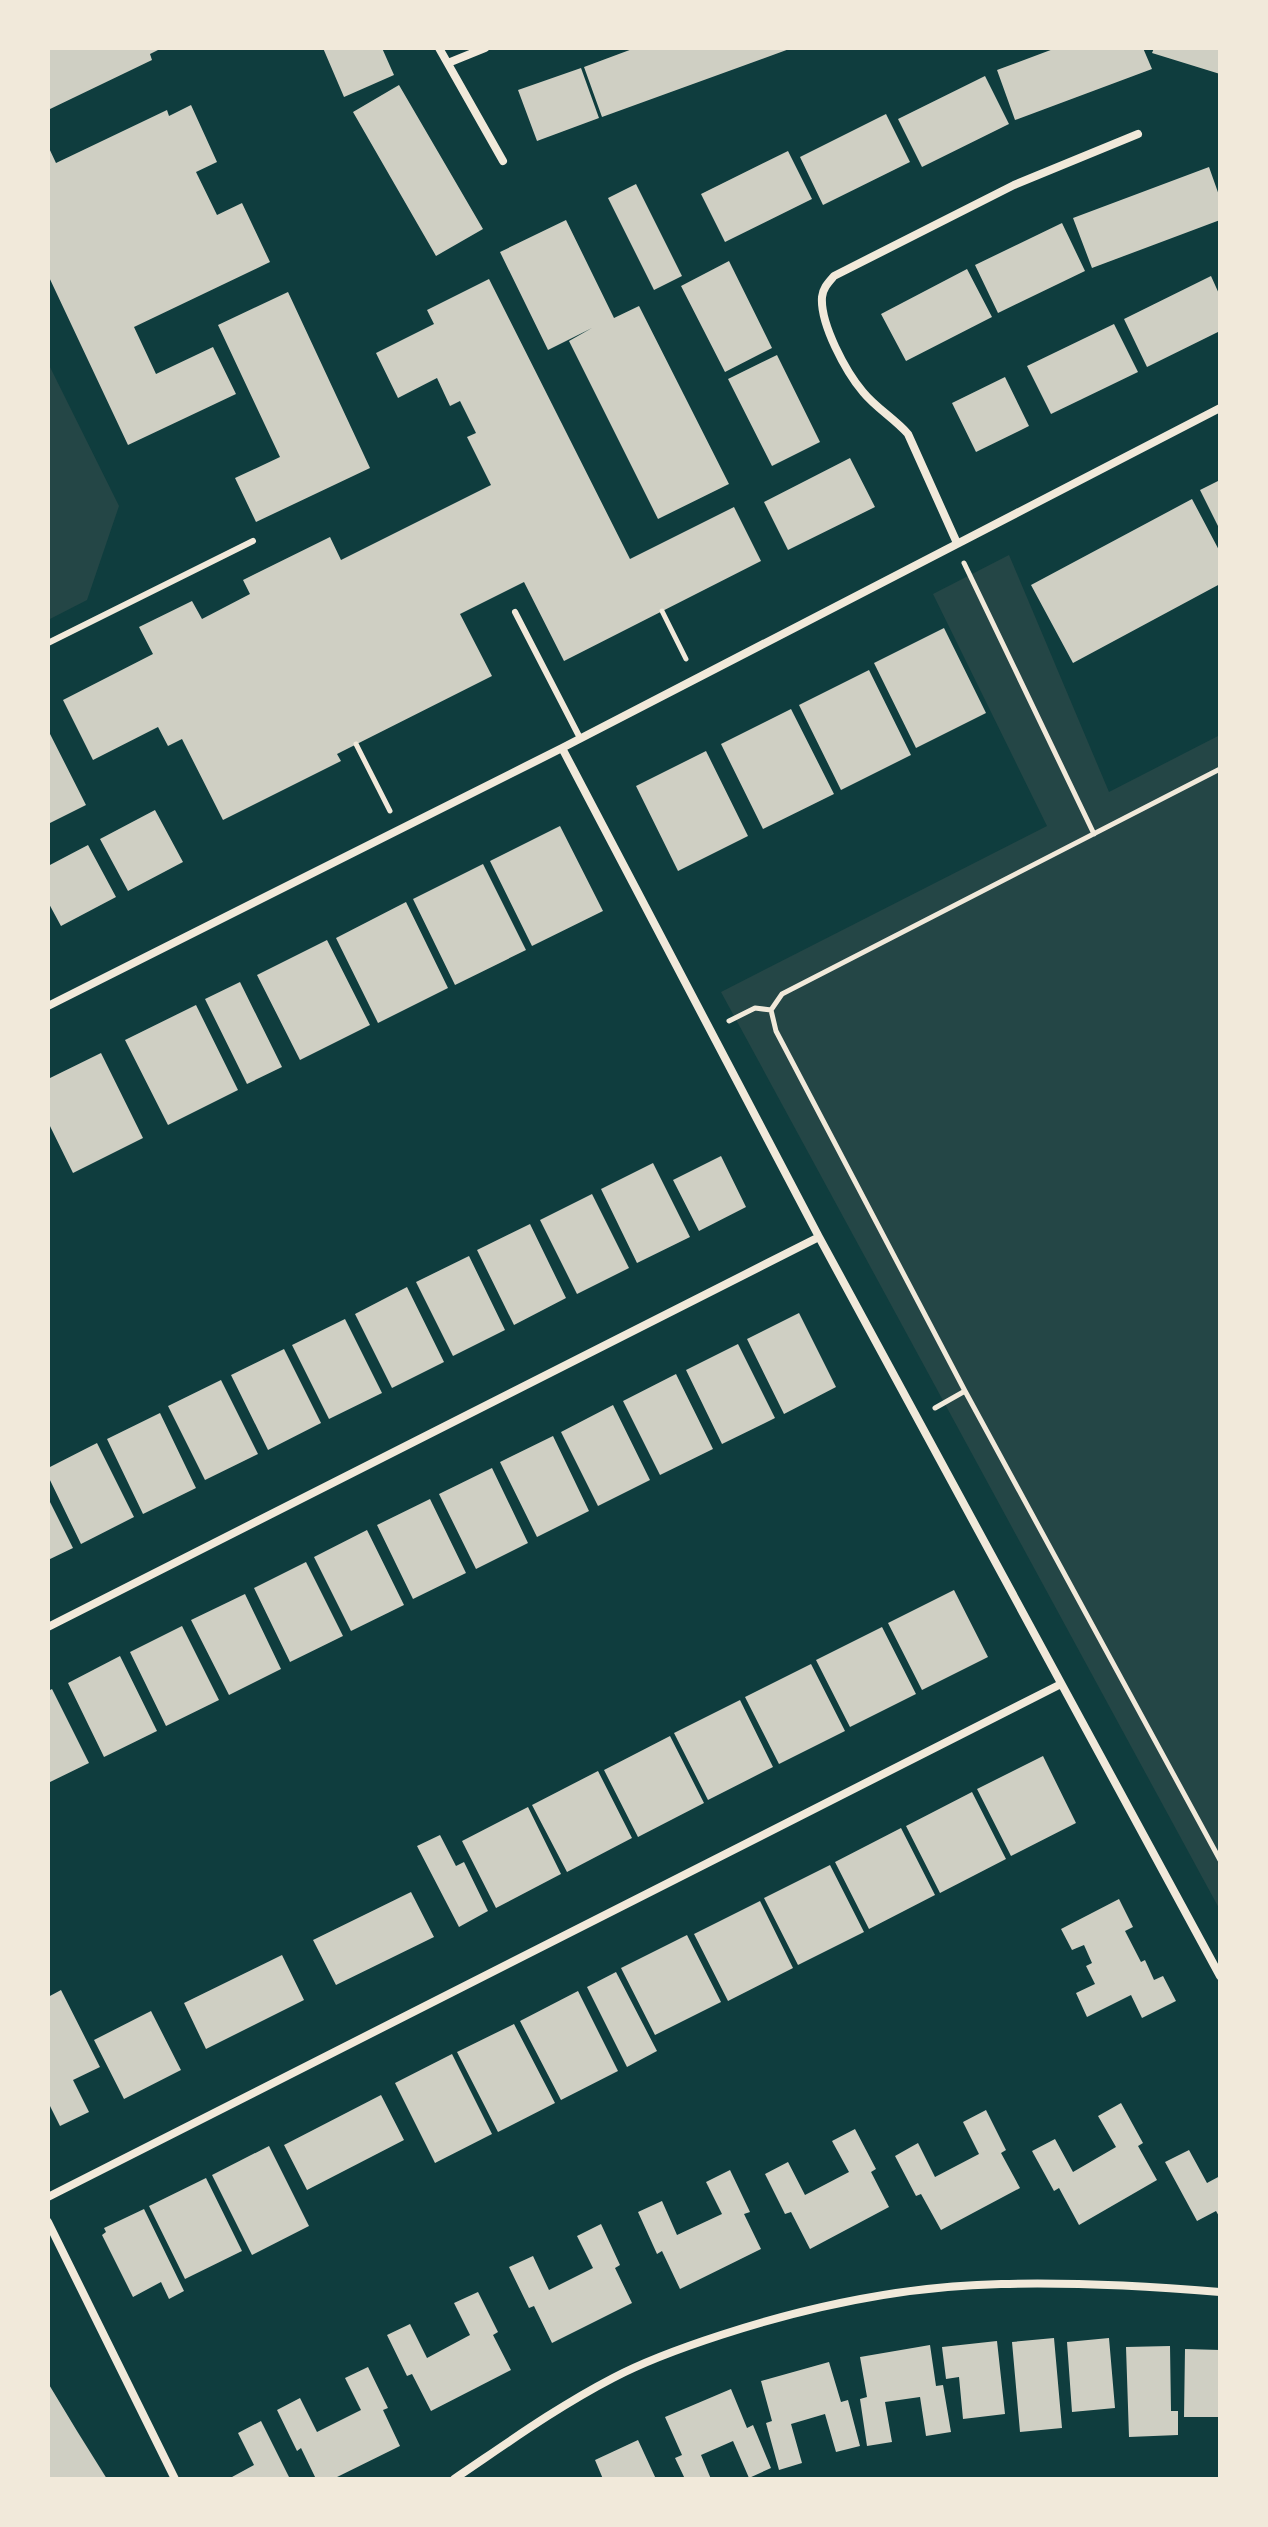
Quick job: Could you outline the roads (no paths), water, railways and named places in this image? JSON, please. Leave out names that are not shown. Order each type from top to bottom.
[{"type":"street","points":[[439,48],[503,161]]},
{"type":"street","points":[[448,63],[485,48]]},
{"type":"street","points":[[957,543],[908,434],[865,395],[850,375],[824,320],[822,295],[825,286],[834,276],[1014,185],[1138,134]]},
{"type":"street","points":[[48,1006],[562,748],[1220,408]]},
{"type":"street","points":[[562,748],[819,1237],[1220,1976]]},
{"type":"street","points":[[48,1627],[819,1237]]},
{"type":"street","points":[[48,2197],[1061,1684]]},
{"type":"street","points":[[48,2222],[175,2479]]},
{"type":"street","points":[[454,2479],[555,2411],[616,2376],[678,2349],[836,2304],[925,2290],[1000,2284],[1220,2292]]},
{"type":"lane","points":[[48,643],[253,541]]},
{"type":"lane","points":[[515,612],[580,738]]}]
